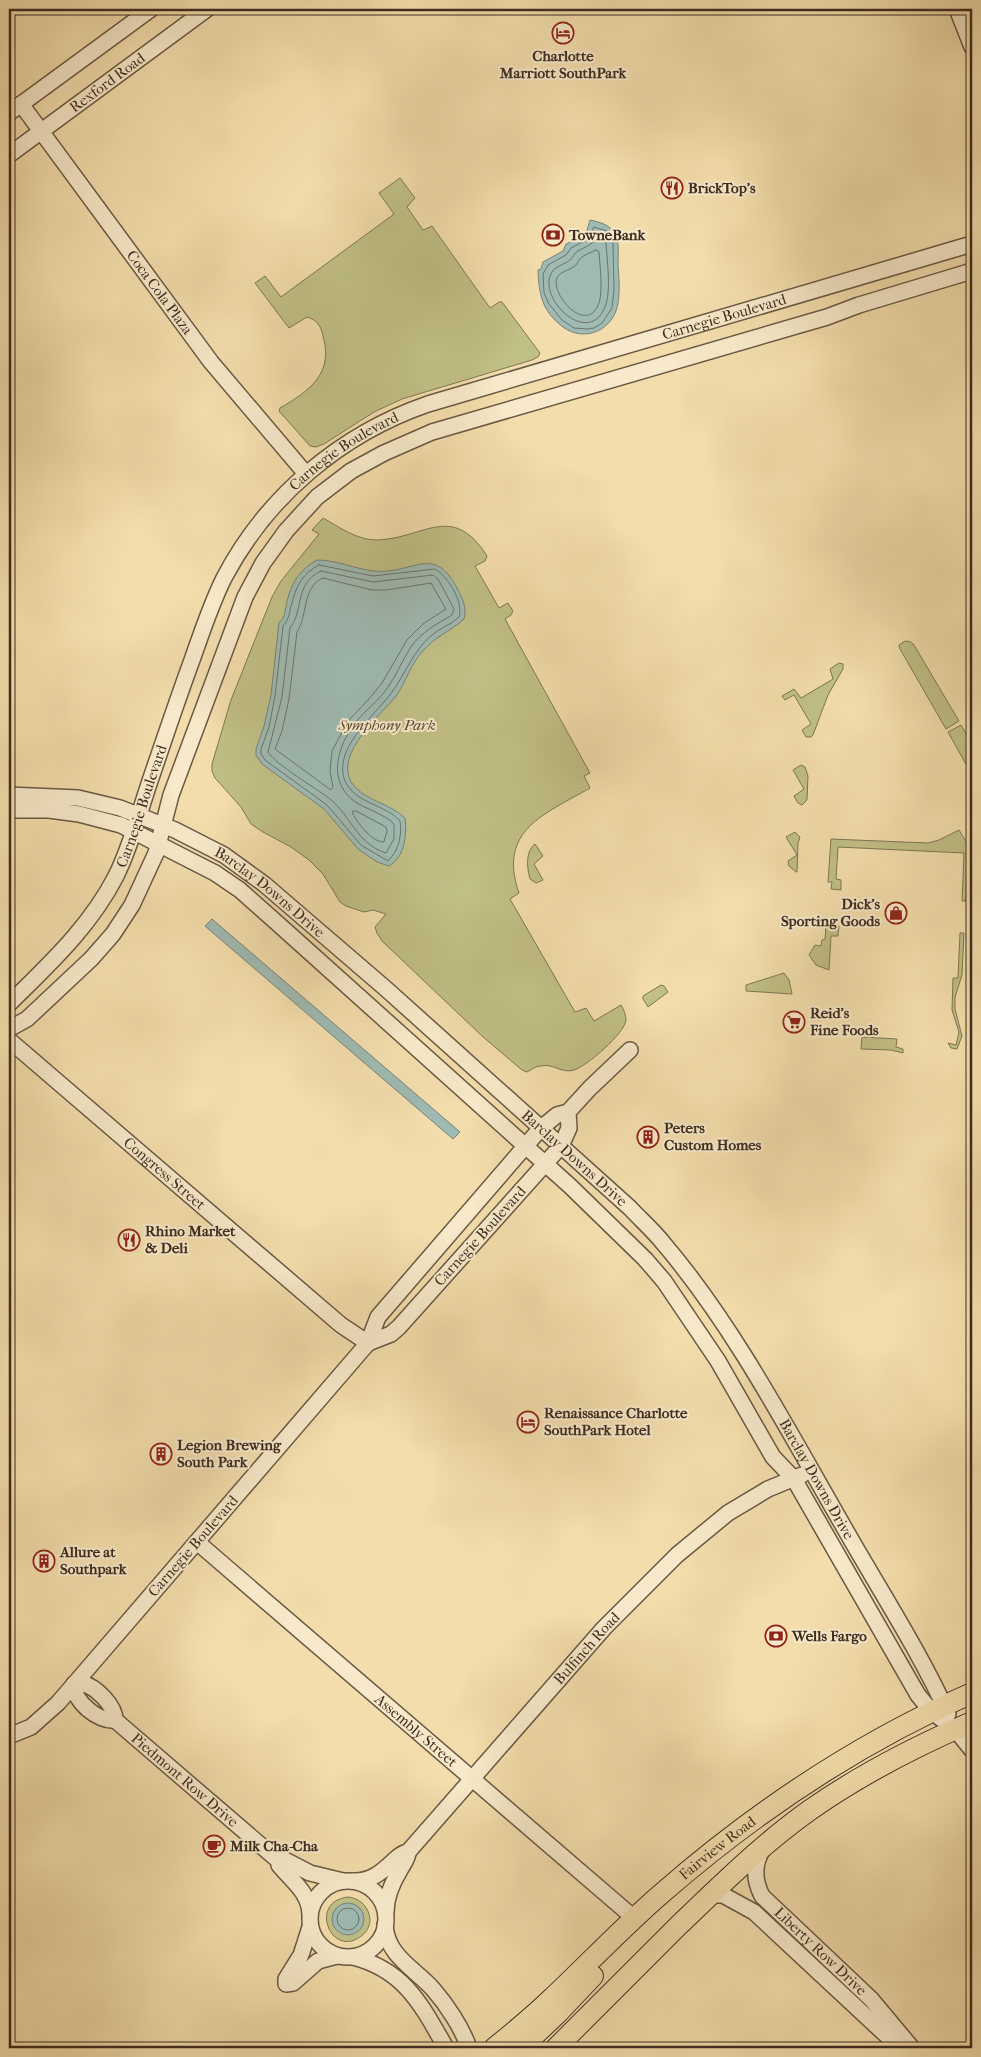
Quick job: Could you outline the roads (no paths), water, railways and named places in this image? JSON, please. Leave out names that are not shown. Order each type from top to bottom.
[{"type":"main road","name":"Fairview Road","points":[[494,2048],[550,2000],[634,1918],[719,1845],[792,1793],[867,1746],[972,1693]]},
{"type":"main road","name":"Fairview Road","points":[[556,2048],[707,1898],[808,1811],[889,1762],[964,1726]]},
{"type":"main road","points":[[521,2048],[557,2014],[604,1964],[634,1918]]},
{"type":"street","points":[[9,113],[152,9]]},
{"type":"street","name":"Rexford Road","points":[[9,155],[207,9]]},
{"type":"street","points":[[957,9],[972,47]]},
{"type":"street","name":"Coca Cola Plaza","points":[[21,104],[211,362],[306,474]]},
{"type":"street","name":"Carnegie Boulevard","points":[[9,1004],[62,952],[89,921],[117,874],[140,815],[187,673],[222,583],[258,526],[306,474],[336,451],[367,431],[428,404],[972,244]]},
{"type":"street","name":"Carnegie Boulevard","points":[[9,1029],[27,1019],[108,941],[132,905],[152,864],[163,824],[198,720],[250,588],[263,563],[286,531],[318,497],[352,471],[384,453],[432,432],[826,317],[859,305],[956,276],[972,273]]},
{"type":"street","name":"Barclay Downs Drive","points":[[9,795],[86,800],[140,815],[215,849],[264,884],[420,1019],[630,1208],[657,1236],[691,1278],[737,1346],[920,1659],[938,1709]]},
{"type":"street","name":"Barclay Downs Drive","points":[[9,810],[49,810],[80,814],[111,822],[215,872],[240,890],[610,1223],[664,1281],[718,1361],[773,1457],[794,1479],[918,1695],[964,1726],[972,1750]]},
{"type":"street","name":"Congress Street","points":[[9,1040],[340,1325],[368,1343]]},
{"type":"street","name":"Carnegie Boulevard","points":[[9,1736],[31,1727],[42,1719],[74,1684],[368,1343],[378,1316],[541,1128],[557,1115],[568,1112],[630,1050]]},
{"type":"street","name":"Carnegie Boulevard","points":[[368,1343],[391,1334],[399,1327],[561,1146],[569,1128],[568,1112]]},
{"type":"street","name":"Bulfinch Road","points":[[349,1881],[361,1881],[374,1876],[385,1870],[402,1854],[408,1852],[474,1779],[604,1628],[678,1556],[728,1513],[768,1489],[811,1470]]},
{"type":"street","name":"Assembly Street","points":[[198,1542],[634,1918]]},
{"type":"street","name":"Piedmont Row Drive","points":[[74,1684],[75,1696],[98,1716],[106,1721],[114,1720],[279,1861],[281,1867],[296,1881],[308,1902],[310,1921],[315,1939],[320,1946],[337,1956]]},
{"type":"street","name":"Liberty Row Drive","points":[[766,1846],[757,1860],[756,1871],[758,1886],[762,1896],[871,1999],[912,2048]]},
{"type":"street","name":"Bulfinch Road","points":[[386,1919],[389,1892],[407,1859],[408,1852]]},
{"type":"street","name":"Piedmont Row Drive","points":[[279,1861],[283,1859],[310,1873],[365,1885],[375,1893],[382,1902],[386,1919],[387,1937],[396,1954],[436,1993],[470,2048]]},
{"type":"street","points":[[349,1881],[332,1884],[321,1892],[314,1902],[301,1955],[286,1979],[286,1984],[292,1983],[318,1961],[337,1956],[353,1957],[383,1969],[404,1984],[419,2002],[446,2048]]},
{"type":"street","name":"Liberty Row Drive","points":[[707,1898],[714,1895],[723,1895],[754,1912],[900,2048]]},
{"type":"street","points":[[353,1957],[363,1954],[375,1946],[382,1936],[386,1919]]},
{"type":"water","points":[[590,220],[606,225],[612,229],[616,236],[619,298],[615,312],[605,327],[589,334],[580,334],[563,327],[546,309],[539,287],[538,270],[541,269],[543,262],[563,251],[566,244],[586,234]]},
{"type":"water","points":[[317,560],[332,561],[374,571],[388,571],[431,564],[440,567],[449,576],[464,604],[464,619],[432,642],[422,652],[397,695],[362,735],[349,759],[348,770],[351,782],[356,788],[405,818],[406,831],[402,851],[399,857],[389,866],[377,862],[358,849],[324,809],[262,764],[256,755],[271,695],[279,623],[284,615],[294,582],[301,572]]},
{"type":"water","points":[[212,919],[460,1132],[453,1139],[205,926]]},
{"type":"water","points":[[348,1903],[354,1904],[359,1908],[363,1913],[363,1925],[359,1930],[354,1934],[348,1935],[342,1934],[337,1930],[333,1925],[332,1919],[333,1913],[337,1908],[342,1904]]},
{"type":"place","name":"Charlotte Marriott SouthPark","points":[[563,33]]},
{"type":"place","name":"BrickTop's","points":[[672,188]]},
{"type":"place","name":"TowneBank","points":[[553,235]]},
{"type":"place","name":"Dick's Sporting Goods","points":[[896,913]]},
{"type":"place","name":"Reid's Fine Foods","points":[[794,1022]]},
{"type":"place","name":"Peters Custom Homes","points":[[648,1137]]},
{"type":"place","name":"Rhino Market & Deli","points":[[129,1240]]},
{"type":"place","name":"Renaissance Charlotte SouthPark Hotel","points":[[528,1422]]},
{"type":"place","name":"Legion Brewing South Park","points":[[161,1454]]},
{"type":"place","name":"Allure at Southpark","points":[[44,1561]]},
{"type":"place","name":"Wells Fargo","points":[[776,1636]]},
{"type":"place","name":"Milk Cha-Cha","points":[[214,1846]]},
{"type":"park label","name":"Symphony Park","points":[[387,725]]}]
